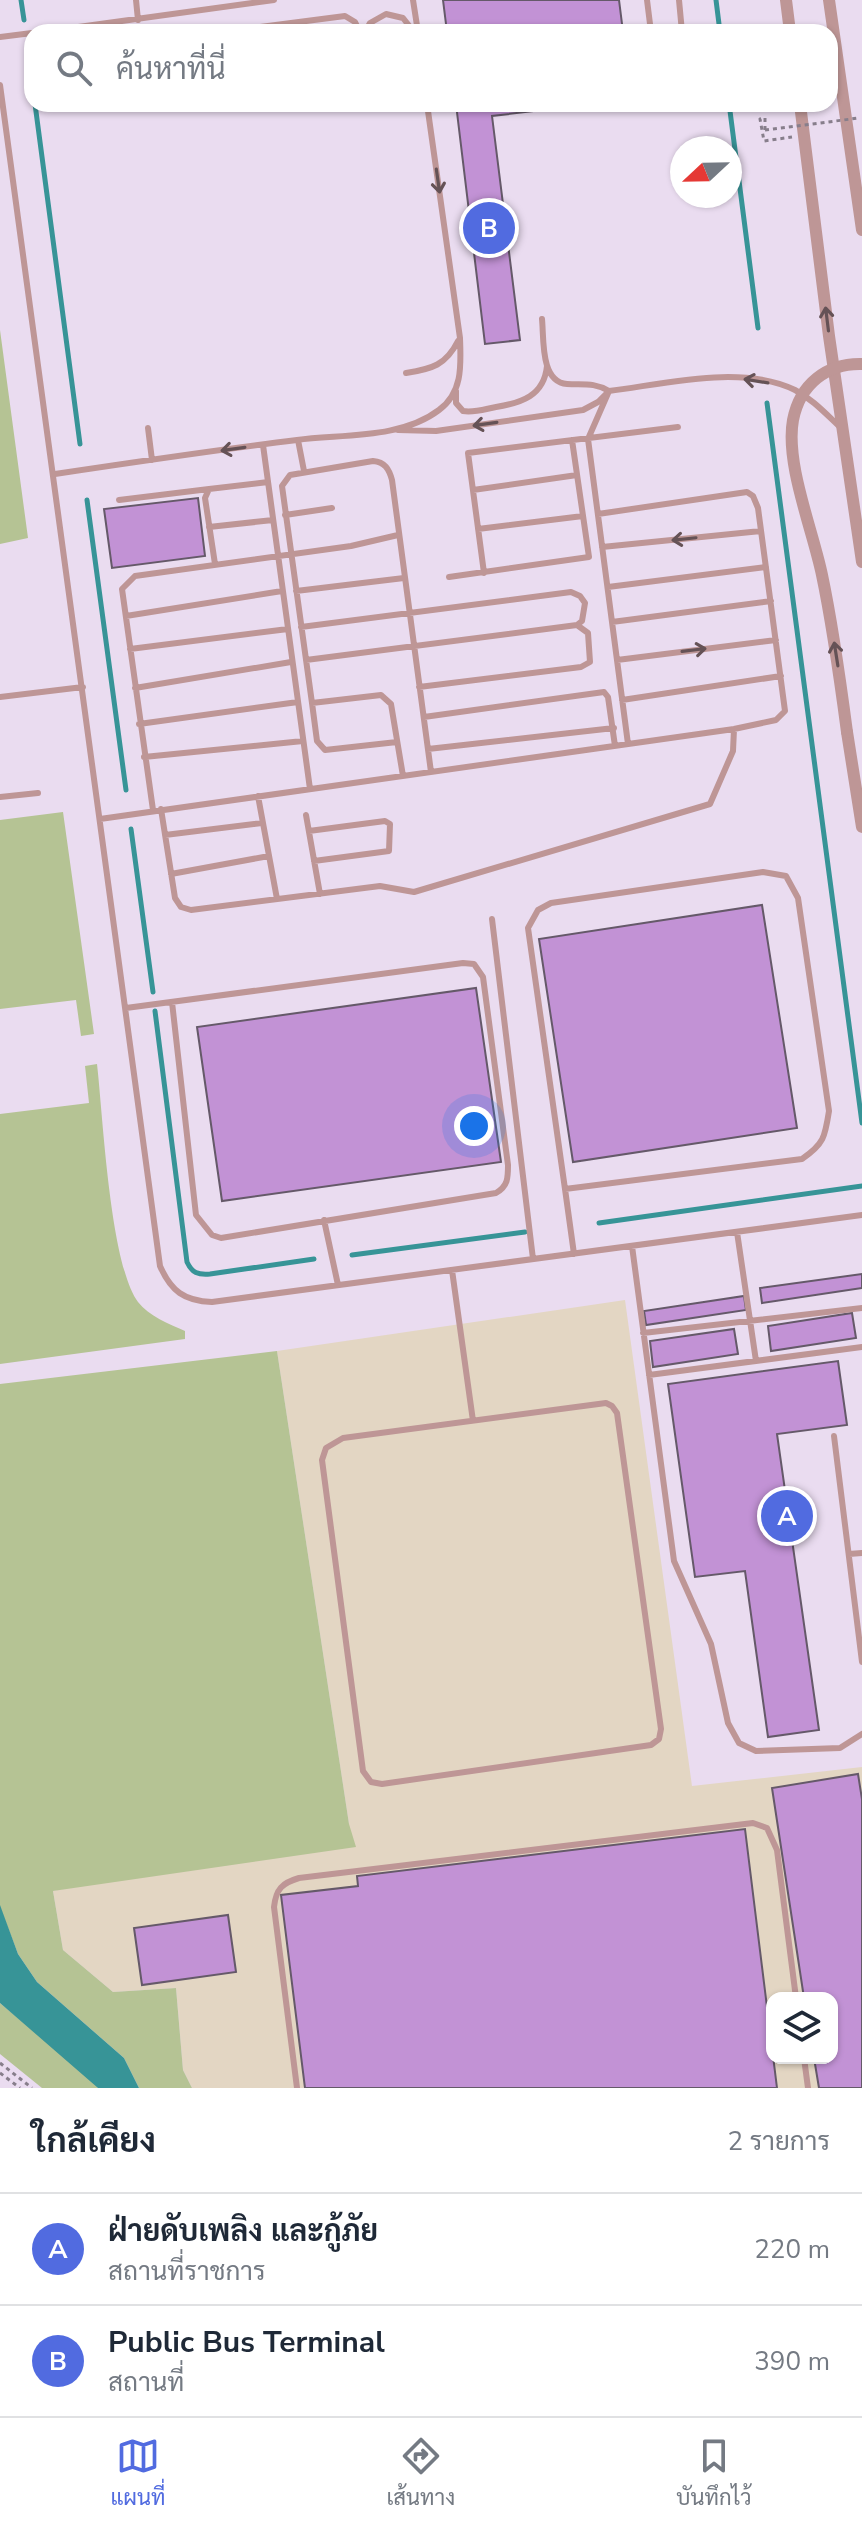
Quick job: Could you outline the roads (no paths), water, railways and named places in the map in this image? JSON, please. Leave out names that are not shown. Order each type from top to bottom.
[{"type":"street","points":[[786,0],[789,24]]},
{"type":"street","points":[[829,0],[833,24]]},
{"type":"street","points":[[838,54],[857,168],[862,230]]},
{"type":"street","points":[[801,112],[862,562]]},
{"type":"street","points":[[862,364],[844,365],[817,376],[806,388],[793,419],[792,439],[830,618],[862,827]]},
{"type":"lane","points":[[136,0],[138,20]]},
{"type":"lane","points":[[113,24],[274,0]]},
{"type":"lane","points":[[413,0],[415,24]]},
{"type":"lane","points":[[647,0],[650,24]]},
{"type":"lane","points":[[679,0],[681,24]]},
{"type":"lane","points":[[369,24],[386,14],[403,18],[409,24]]},
{"type":"lane","points":[[284,24],[345,16],[356,24]]},
{"type":"lane","points":[[0,37],[24,34]]},
{"type":"lane","points":[[0,85],[160,1266],[168,1284],[181,1296],[212,1302],[862,1215]]},
{"type":"lane","points":[[428,112],[460,338],[461,364],[456,403],[463,411],[514,404],[539,389],[547,364],[542,319]]},
{"type":"lane","points":[[406,373],[438,366],[453,352],[460,338]]},
{"type":"lane","points":[[547,364],[558,382],[593,384],[609,391],[726,376],[762,381],[793,389],[818,405],[845,432]]},
{"type":"lane","points":[[394,430],[427,418],[441,408],[456,388]]},
{"type":"lane","points":[[55,474],[298,440],[394,430],[436,431],[583,410],[609,391]]},
{"type":"lane","points":[[609,391],[588,439],[628,744]]},
{"type":"lane","points":[[484,573],[468,453],[678,427]]},
{"type":"lane","points":[[148,428],[152,460]]},
{"type":"lane","points":[[298,440],[304,471]]},
{"type":"lane","points":[[449,577],[589,557],[572,440]]},
{"type":"lane","points":[[263,445],[310,789]]},
{"type":"lane","points":[[397,742],[325,750],[317,741],[282,486],[290,475],[373,461],[381,463],[388,470],[392,480],[431,772]]},
{"type":"lane","points":[[473,490],[577,475]]},
{"type":"lane","points":[[119,500],[268,482]]},
{"type":"lane","points":[[209,489],[205,498],[215,564]]},
{"type":"lane","points":[[100,819],[734,729],[776,720],[785,711],[758,508],[753,496],[747,492],[598,514]]},
{"type":"lane","points":[[285,515],[332,508]]},
{"type":"lane","points":[[478,529],[583,516]]},
{"type":"lane","points":[[209,527],[273,520]]},
{"type":"lane","points":[[602,547],[761,531]]},
{"type":"lane","points":[[153,810],[122,589],[126,582],[135,576],[351,546],[398,535]]},
{"type":"lane","points":[[608,587],[766,567]]},
{"type":"lane","points":[[296,591],[404,578]]},
{"type":"lane","points":[[126,616],[282,591]]},
{"type":"lane","points":[[301,627],[571,592],[580,596],[585,603],[582,621],[577,625],[306,660]]},
{"type":"lane","points":[[612,622],[771,601]]},
{"type":"lane","points":[[419,687],[581,667],[590,662],[588,633],[577,625]]},
{"type":"lane","points":[[130,649],[288,629]]},
{"type":"lane","points":[[617,660],[776,640]]},
{"type":"lane","points":[[135,688],[291,662]]},
{"type":"lane","points":[[622,700],[781,676]]},
{"type":"lane","points":[[0,697],[83,687]]},
{"type":"lane","points":[[424,717],[604,692],[608,697],[615,746]]},
{"type":"lane","points":[[312,703],[381,695],[391,704],[403,776]]},
{"type":"lane","points":[[139,724],[298,702]]},
{"type":"lane","points":[[428,749],[614,728]]},
{"type":"lane","points":[[161,809],[175,898],[181,907],[191,910],[380,886],[414,892],[710,804],[733,751],[734,729]]},
{"type":"lane","points":[[144,757],[303,741]]},
{"type":"lane","points":[[0,797],[38,793]]},
{"type":"lane","points":[[258,796],[277,899]]},
{"type":"lane","points":[[306,815],[320,894]]},
{"type":"lane","points":[[309,831],[385,821],[390,824],[389,851],[314,861]]},
{"type":"lane","points":[[165,835],[262,823]]},
{"type":"lane","points":[[171,874],[269,856]]},
{"type":"lane","points":[[565,1189],[802,1159],[825,1138],[829,1111],[798,898],[786,876],[763,872],[551,903],[538,910],[528,928],[574,1254]]},
{"type":"lane","points":[[492,919],[533,1259]]},
{"type":"lane","points":[[126,1008],[463,963],[474,964],[483,977],[508,1180],[503,1189],[496,1193],[221,1238],[212,1235],[196,1215],[172,1002]]},
{"type":"lane","points":[[324,1220],[338,1285]]},
{"type":"lane","points":[[737,1232],[756,1361]]},
{"type":"lane","points":[[632,1246],[674,1561],[711,1644],[728,1723],[739,1743],[756,1751],[840,1748],[862,1734]]},
{"type":"lane","points":[[452,1270],[473,1421]]},
{"type":"lane","points":[[643,1333],[862,1308]]},
{"type":"lane","points":[[649,1375],[862,1347]]},
{"type":"lane","points":[[606,1403],[617,1413],[661,1729],[659,1739],[651,1745],[382,1784],[371,1782],[363,1771],[322,1460],[326,1448],[343,1438],[473,1421],[606,1403]]},
{"type":"lane","points":[[834,1436],[862,1662]]},
{"type":"lane","points":[[849,1554],[862,1553]]},
{"type":"lane","points":[[297,2088],[274,1907],[281,1885],[299,1878],[753,1823],[767,1828],[777,1850],[795,1992]]},
{"type":"lane","points":[[805,2064],[808,2088]]},
{"type":"waterway","points":[[21,0],[24,20]]},
{"type":"waterway","points":[[716,0],[719,24]]},
{"type":"waterway","points":[[36,112],[80,444]]},
{"type":"waterway","points":[[730,112],[758,328]]},
{"type":"waterway","points":[[767,403],[862,1123]]},
{"type":"waterway","points":[[87,500],[126,790]]},
{"type":"waterway","points":[[131,829],[153,992]]},
{"type":"waterway","points":[[155,1011],[189,1266],[196,1272],[210,1274],[314,1259]]},
{"type":"waterway","points":[[599,1223],[862,1186]]},
{"type":"waterway","points":[[352,1255],[525,1232]]},
{"type":"place","name":"Public Bus Terminal","points":[[489,228]]},
{"type":"place","name":"ฝ่ายดับเพลิง และกู้ภัย","points":[[787,1516]]}]
